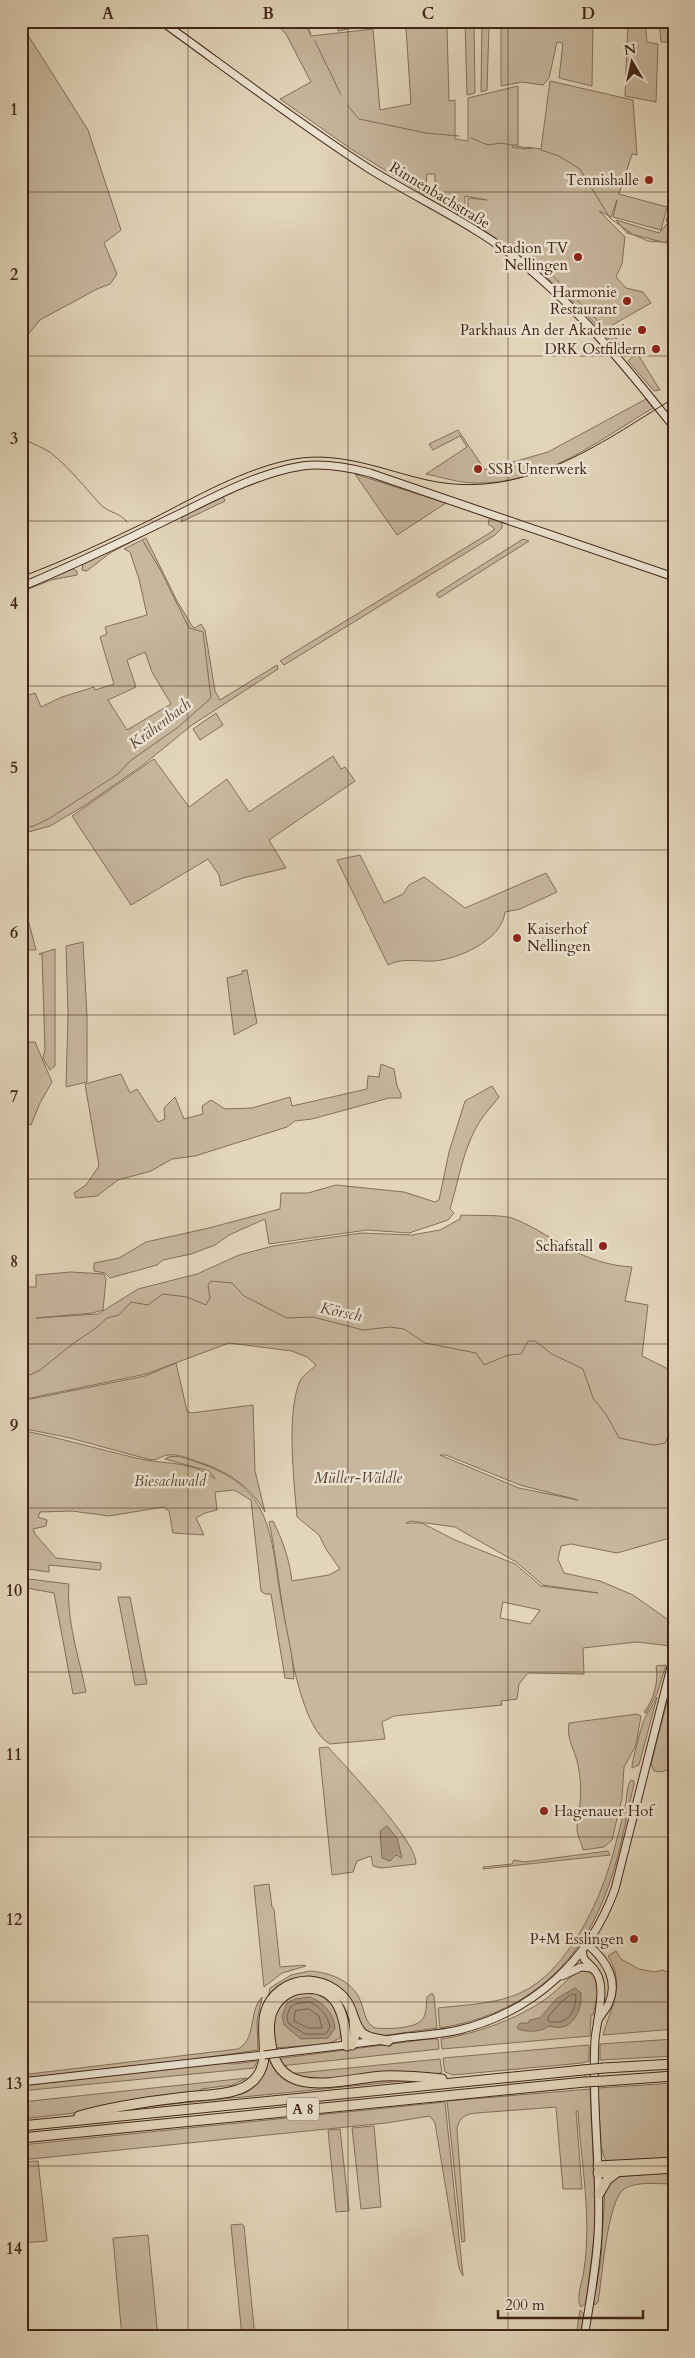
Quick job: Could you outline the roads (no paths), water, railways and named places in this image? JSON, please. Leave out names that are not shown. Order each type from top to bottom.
[{"type":"highway","points":[[48,2124],[148,2102],[231,2092],[244,2087],[257,2076],[263,2064],[262,2023],[267,2007],[278,1993],[291,1984],[313,1982],[332,1988],[345,1999],[359,2029],[366,2036],[388,2041]]},
{"type":"highway","points":[[350,2045],[342,2012],[335,2001],[325,1993],[313,1989],[296,1990],[284,1996],[274,2007],[269,2024],[272,2055],[282,2072],[296,2081],[316,2083],[402,2076],[457,2081]]},
{"type":"highway","points":[[350,2045],[355,2035],[354,2020]]},
{"type":"highway","name":"A 8","points":[[21,2126],[457,2081],[674,2064]]},
{"type":"highway","name":"A 8","points":[[21,2138],[585,2082],[674,2076]]},
{"type":"highway","points":[[646,2078],[674,2081]]},
{"type":"highway","points":[[598,2169],[674,2162]]},
{"type":"highway","points":[[598,2169],[616,2173],[674,2168]]},
{"type":"highway","points":[[599,2194],[607,2180],[616,2173]]},
{"type":"main road","name":"Rinnenbachstraße","points":[[161,21],[343,151],[479,233],[522,263],[586,323],[674,427]]},
{"type":"main road","points":[[21,587],[86,560],[249,482],[280,471],[321,465],[342,466],[370,473],[674,577]]},
{"type":"main road","points":[[21,2082],[388,2041],[449,2032],[510,2013],[536,1997],[558,1978],[582,1951],[603,1917],[617,1882],[674,1655]]},
{"type":"main road","points":[[586,1944],[604,1960],[611,1980],[610,1999],[598,2020]]},
{"type":"main road","points":[[582,1951],[584,1959],[594,1970],[601,1987],[594,2075],[599,2194],[596,2259],[584,2337]]},
{"type":"main road","points":[[558,1978],[581,1967],[594,1970]]},
{"type":"water","points":[[387,1826],[397,1838],[402,1858],[396,1855],[390,1861],[382,1858],[380,1831]]},
{"type":"water","points":[[575,1988],[581,1993],[580,2008],[574,2020],[569,2024],[563,2027],[549,2026],[542,2030],[533,2031],[524,2031],[517,2028],[520,2023],[528,2023],[530,2020],[540,2018],[556,1999]]},
{"type":"water","points":[[310,1997],[324,2005],[332,2017],[335,2028],[328,2038],[301,2039],[284,2025],[282,2016],[287,2003],[295,1999]]},
{"type":"waterway","points":[[305,21],[311,34]]},
{"type":"waterway","points":[[315,41],[341,95]]},
{"type":"waterway","points":[[348,106],[359,119],[426,133],[459,136]]},
{"type":"waterway","points":[[471,138],[488,145],[501,143],[532,149]]},
{"type":"waterway","points":[[541,150],[559,156],[580,169],[610,218],[632,234]]},
{"type":"waterway","points":[[634,235],[648,241],[662,242]]},
{"type":"waterway","points":[[666,241],[674,242]]},
{"type":"waterway","name":"Krähenbach","points":[[21,435],[27,441],[51,453],[102,506],[122,517],[127,522]]},
{"type":"waterway","name":"Krähenbach","points":[[21,828],[34,826],[50,818],[118,774],[130,761],[177,728],[211,698],[203,632],[189,628],[161,571],[143,541]]},
{"type":"waterway","name":"Körsch","points":[[21,1379],[40,1370],[107,1318],[119,1315],[131,1302],[148,1305],[163,1294],[187,1297],[206,1305],[210,1298],[208,1285],[211,1281],[232,1283],[244,1296],[287,1318],[313,1317],[363,1330],[390,1327],[404,1329],[425,1343],[476,1353],[484,1365],[508,1355],[521,1354],[528,1341],[535,1341],[552,1354],[583,1369],[593,1398],[607,1416],[619,1438],[654,1445],[665,1443],[669,1433],[670,1412],[674,1403]]},
{"type":"tram line","points":[[21,577],[104,542],[239,476],[276,463],[311,457],[345,459],[427,480],[462,484],[495,483],[527,476],[587,451],[674,398]]},
{"type":"place","name":"Tennishalle","points":[[649,180]]},
{"type":"place","name":"Stadion TV Nellingen","points":[[578,257]]},
{"type":"place","name":"Harmonie Restaurant","points":[[627,301]]},
{"type":"place","name":"Parkhaus An der Akademie","points":[[642,330]]},
{"type":"place","name":"DRK Ostfildern","points":[[656,349]]},
{"type":"place","name":"SSB Unterwerk","points":[[478,469]]},
{"type":"place","name":"Kaiserhof Nellingen","points":[[517,938]]},
{"type":"place","name":"Schafstall","points":[[603,1246]]},
{"type":"place","name":"Hagenauer Hof","points":[[544,1811]]},
{"type":"place","name":"P+M Esslingen","points":[[634,1939]]},
{"type":"park label","name":"Müller-Wäldle","points":[[358,1478]]},
{"type":"park label","name":"Biesachwald","points":[[170,1481]]}]
